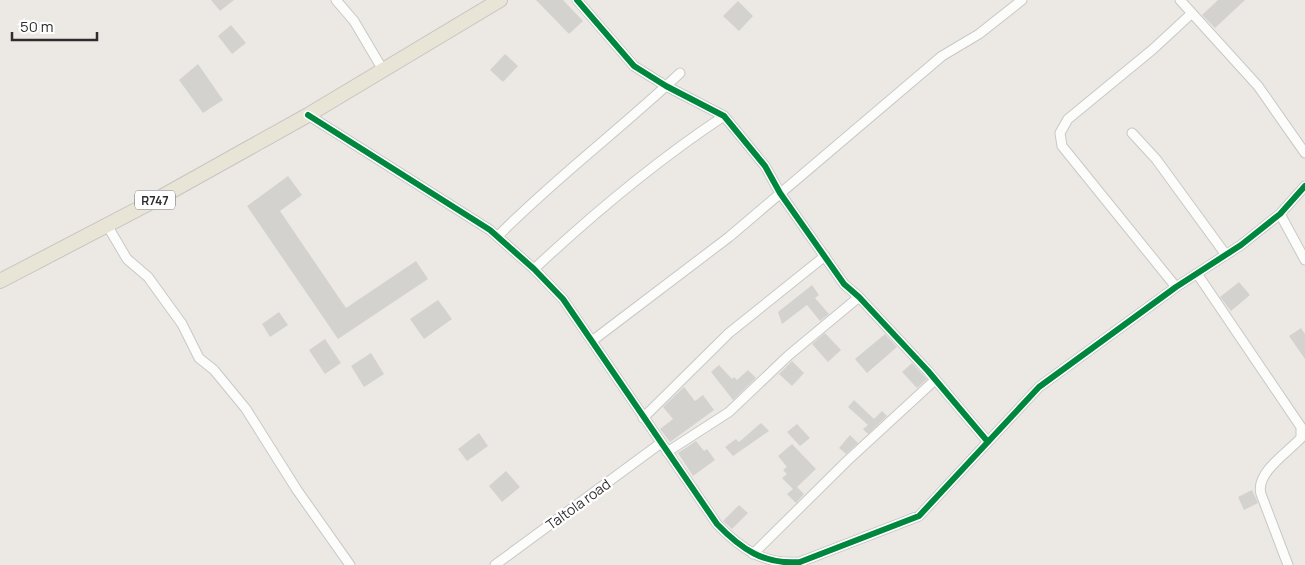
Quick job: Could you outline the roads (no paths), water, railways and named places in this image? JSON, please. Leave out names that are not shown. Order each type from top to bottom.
[{"type":"main road","name":"R747","points":[[0,281],[108,225],[308,115],[500,0]]},
{"type":"street","points":[[336,0],[354,21],[383,70]]},
{"type":"street","points":[[577,0],[634,66],[666,86],[724,116],[765,166],[780,193],[844,284],[859,297],[935,380],[988,442]]},
{"type":"street","points":[[592,342],[702,258],[942,56],[979,34],[1022,0]]},
{"type":"street","points":[[1180,0],[1258,86],[1305,153]]},
{"type":"street","points":[[1176,287],[1062,146],[1060,133],[1068,119],[1152,50],[1191,14]]},
{"type":"street","points":[[498,236],[563,174],[680,73]]},
{"type":"street","points":[[308,115],[498,236],[534,269],[563,299],[717,524],[737,545],[766,561],[783,565],[800,562],[918,516],[1040,388],[1176,287],[1226,255],[1280,214],[1305,186]]},
{"type":"street","points":[[534,269],[578,228],[672,150],[724,116]]},
{"type":"street","points":[[1132,133],[1156,159],[1226,255]]},
{"type":"street","points":[[1280,214],[1305,260]]},
{"type":"street","points":[[108,225],[127,259],[148,277],[182,324],[199,358],[214,370],[246,409],[297,490],[350,565]]},
{"type":"street","points":[[643,418],[729,334],[825,256]]},
{"type":"street","points":[[1198,274],[1301,427],[1301,438],[1269,470],[1260,484],[1261,494],[1288,565]]},
{"type":"street","points":[[667,452],[729,412],[789,354],[859,297]]},
{"type":"street","points":[[753,554],[847,461],[935,380]]},
{"type":"street","name":"Taltola road","points":[[495,565],[661,443]]}]
